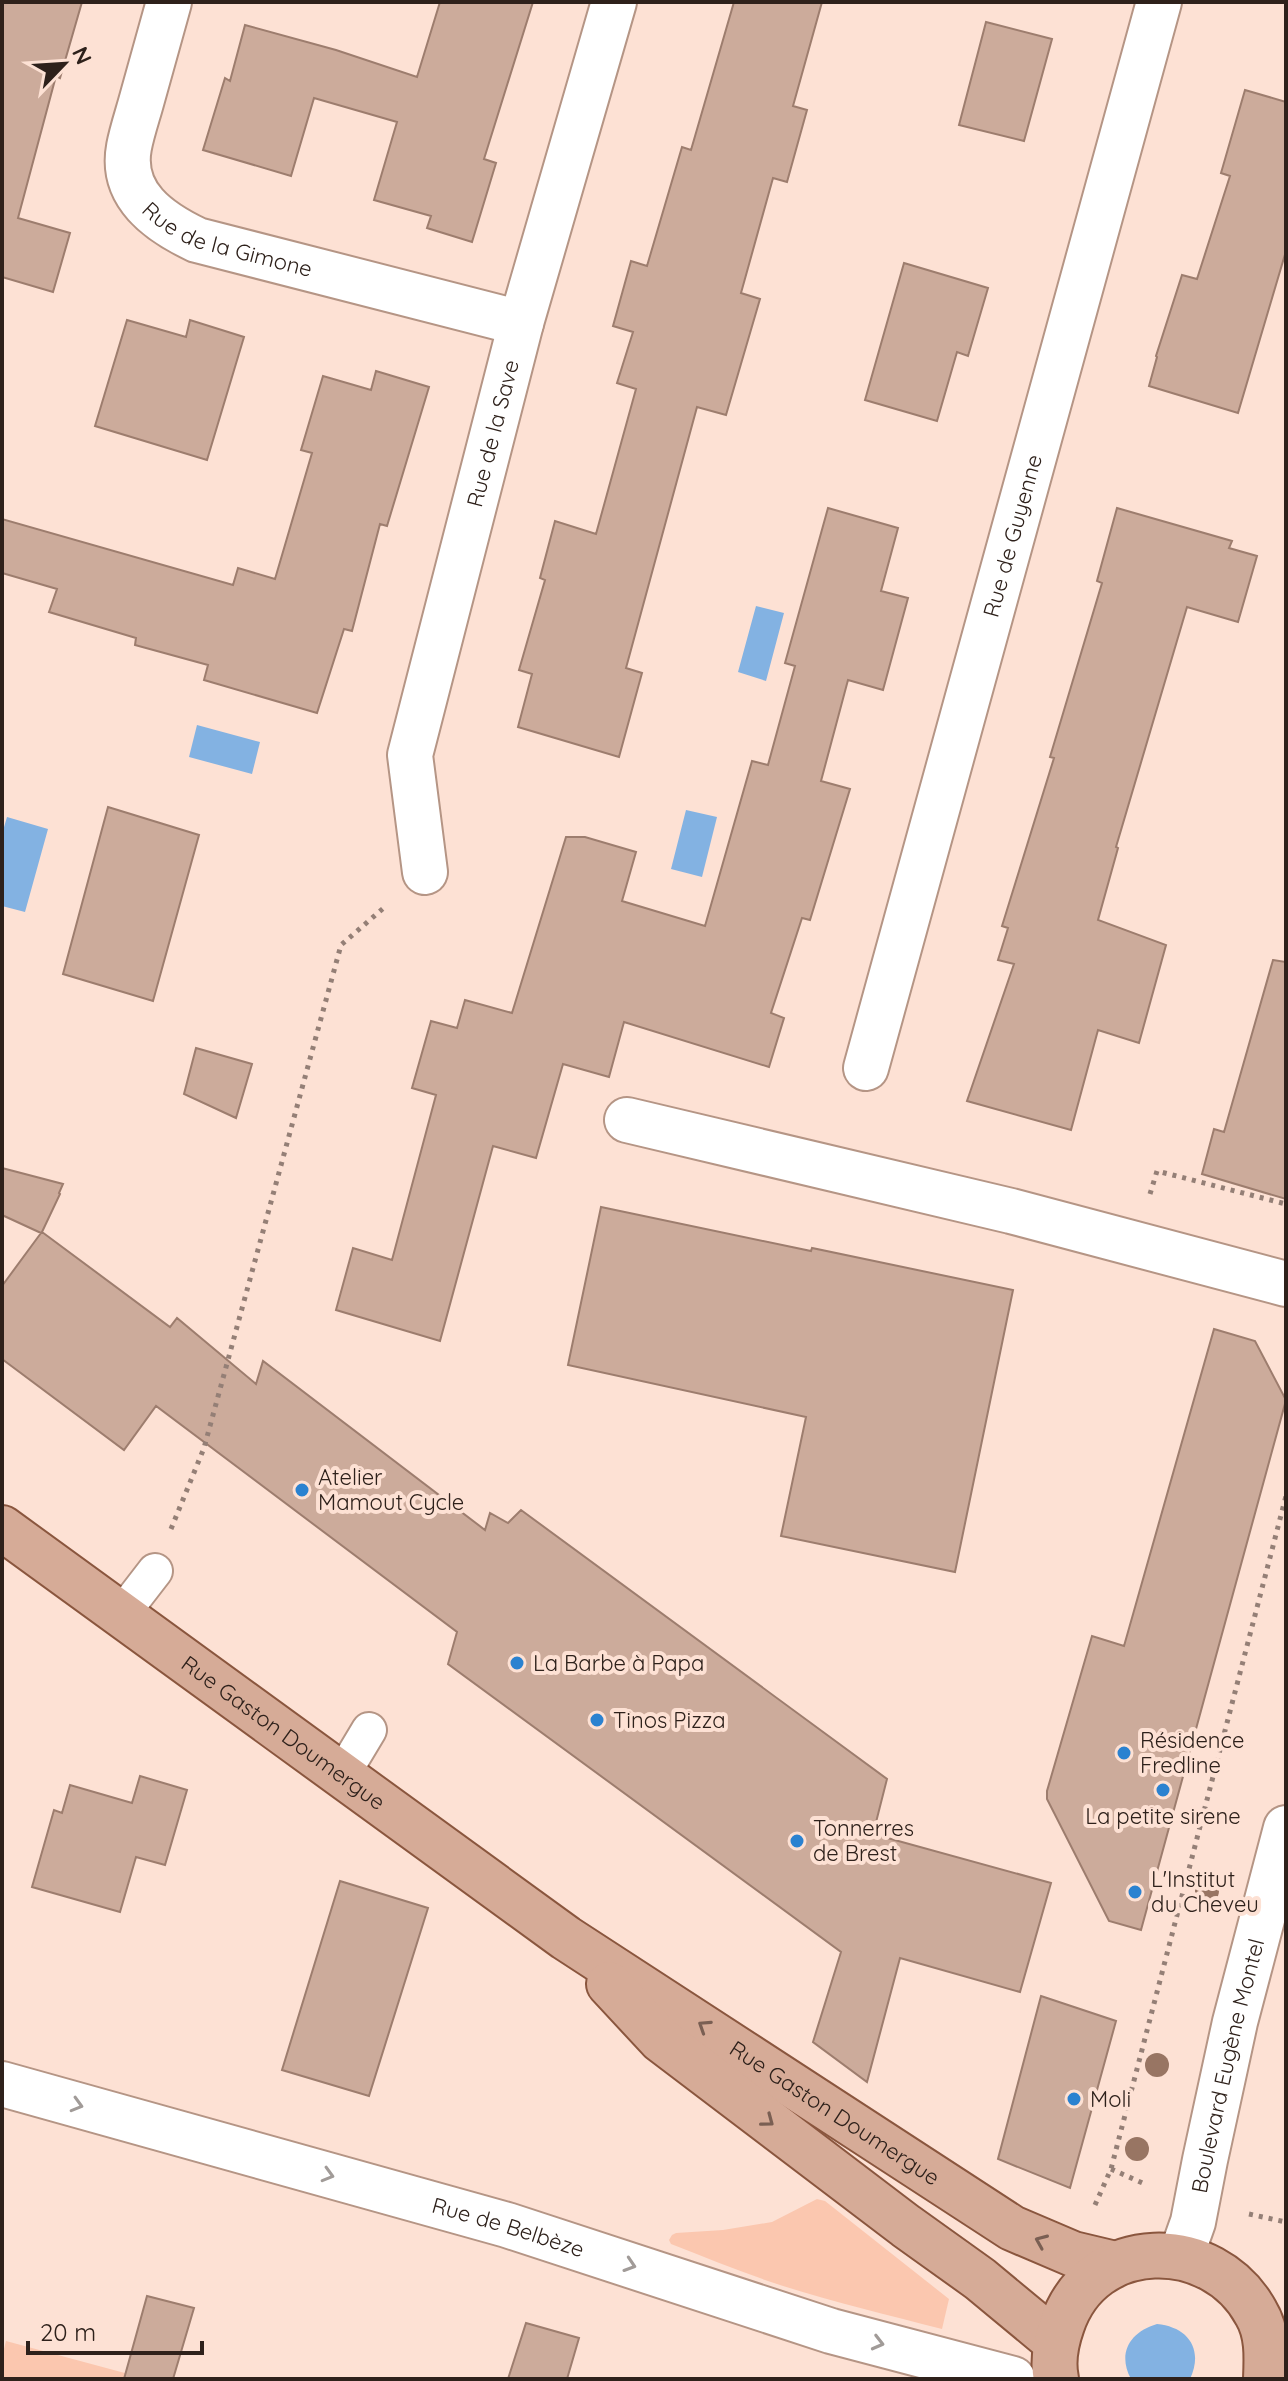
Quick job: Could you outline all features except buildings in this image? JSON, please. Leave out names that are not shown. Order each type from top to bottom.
[{"type":"main road","name":"Rue Gaston Doumergue","points":[[2,1528],[566,1938],[1012,2228],[1073,2254],[1115,2264]]},
{"type":"main road","name":"Rue Gaston Doumergue","points":[[566,1938],[661,2040],[980,2279],[1056,2360]]},
{"type":"main road","points":[[1056,2360],[1067,2310],[1088,2283],[1115,2264],[1148,2254],[1181,2256],[1212,2267],[1230,2280],[1239,2287],[1258,2314],[1267,2346],[1266,2379]]},
{"type":"street","name":"Rue de la Gimone","points":[[169,2],[129,149],[131,179],[156,217],[197,240],[521,323]]},
{"type":"street","name":"Rue de la Save","points":[[425,872],[410,755],[521,323],[614,2]]},
{"type":"street","name":"Rue de Guyenne","points":[[866,1068],[1159,2]]},
{"type":"street","points":[[627,1120],[1011,1211],[1286,1284]]},
{"type":"street","name":"Boulevard Eugène Montel","points":[[1181,2256],[1193,2222],[1235,2022],[1286,1828]]},
{"type":"street","name":"Rue de Belbèze","points":[[2,2084],[507,2225],[831,2331],[1013,2379]]},
{"type":"lane","points":[[121,1615],[155,1571]]},
{"type":"lane","points":[[342,1775],[369,1730]]},
{"type":"path","points":[[155,1571],[204,1448],[341,945],[425,872]]},
{"type":"path","points":[[1111,2169],[1286,1496]]},
{"type":"path","points":[[1265,2218],[1286,2222]]},
{"type":"shaded area","points":[[817,2199],[825,2201],[949,2299],[942,2329],[780,2285],[671,2244],[669,2240],[676,2233],[772,2222]]},
{"type":"shaded area","points":[[6,2341],[147,2379],[2,2379]]},
{"type":"water","points":[[756,606],[784,613],[766,681],[738,672]]},
{"type":"water","points":[[197,725],[260,742],[252,774],[189,757]]},
{"type":"water","points":[[686,810],[717,817],[702,877],[671,869]]},
{"type":"water","points":[[7,817],[48,829],[25,912],[2,906],[2,834]]},
{"type":"water","points":[[1157,2324],[1177,2330],[1190,2341],[1195,2358],[1190,2379],[1131,2379],[1125,2361],[1129,2345],[1140,2332]]},
{"type":"place","name":"Atelier Mamout Cycle","points":[[302,1490]]},
{"type":"place","name":"La Barbe à Papa","points":[[517,1663]]},
{"type":"place","name":"Tinos Pizza","points":[[597,1720]]},
{"type":"place","name":"Résidence Fredline","points":[[1124,1753]]},
{"type":"place","name":"La petite sirene","points":[[1163,1790]]},
{"type":"place","name":"Tonnerres de Brest","points":[[797,1841]]},
{"type":"place","name":"L'Institut du Cheveu","points":[[1135,1892]]},
{"type":"place","name":"Moli","points":[[1074,2099]]}]
